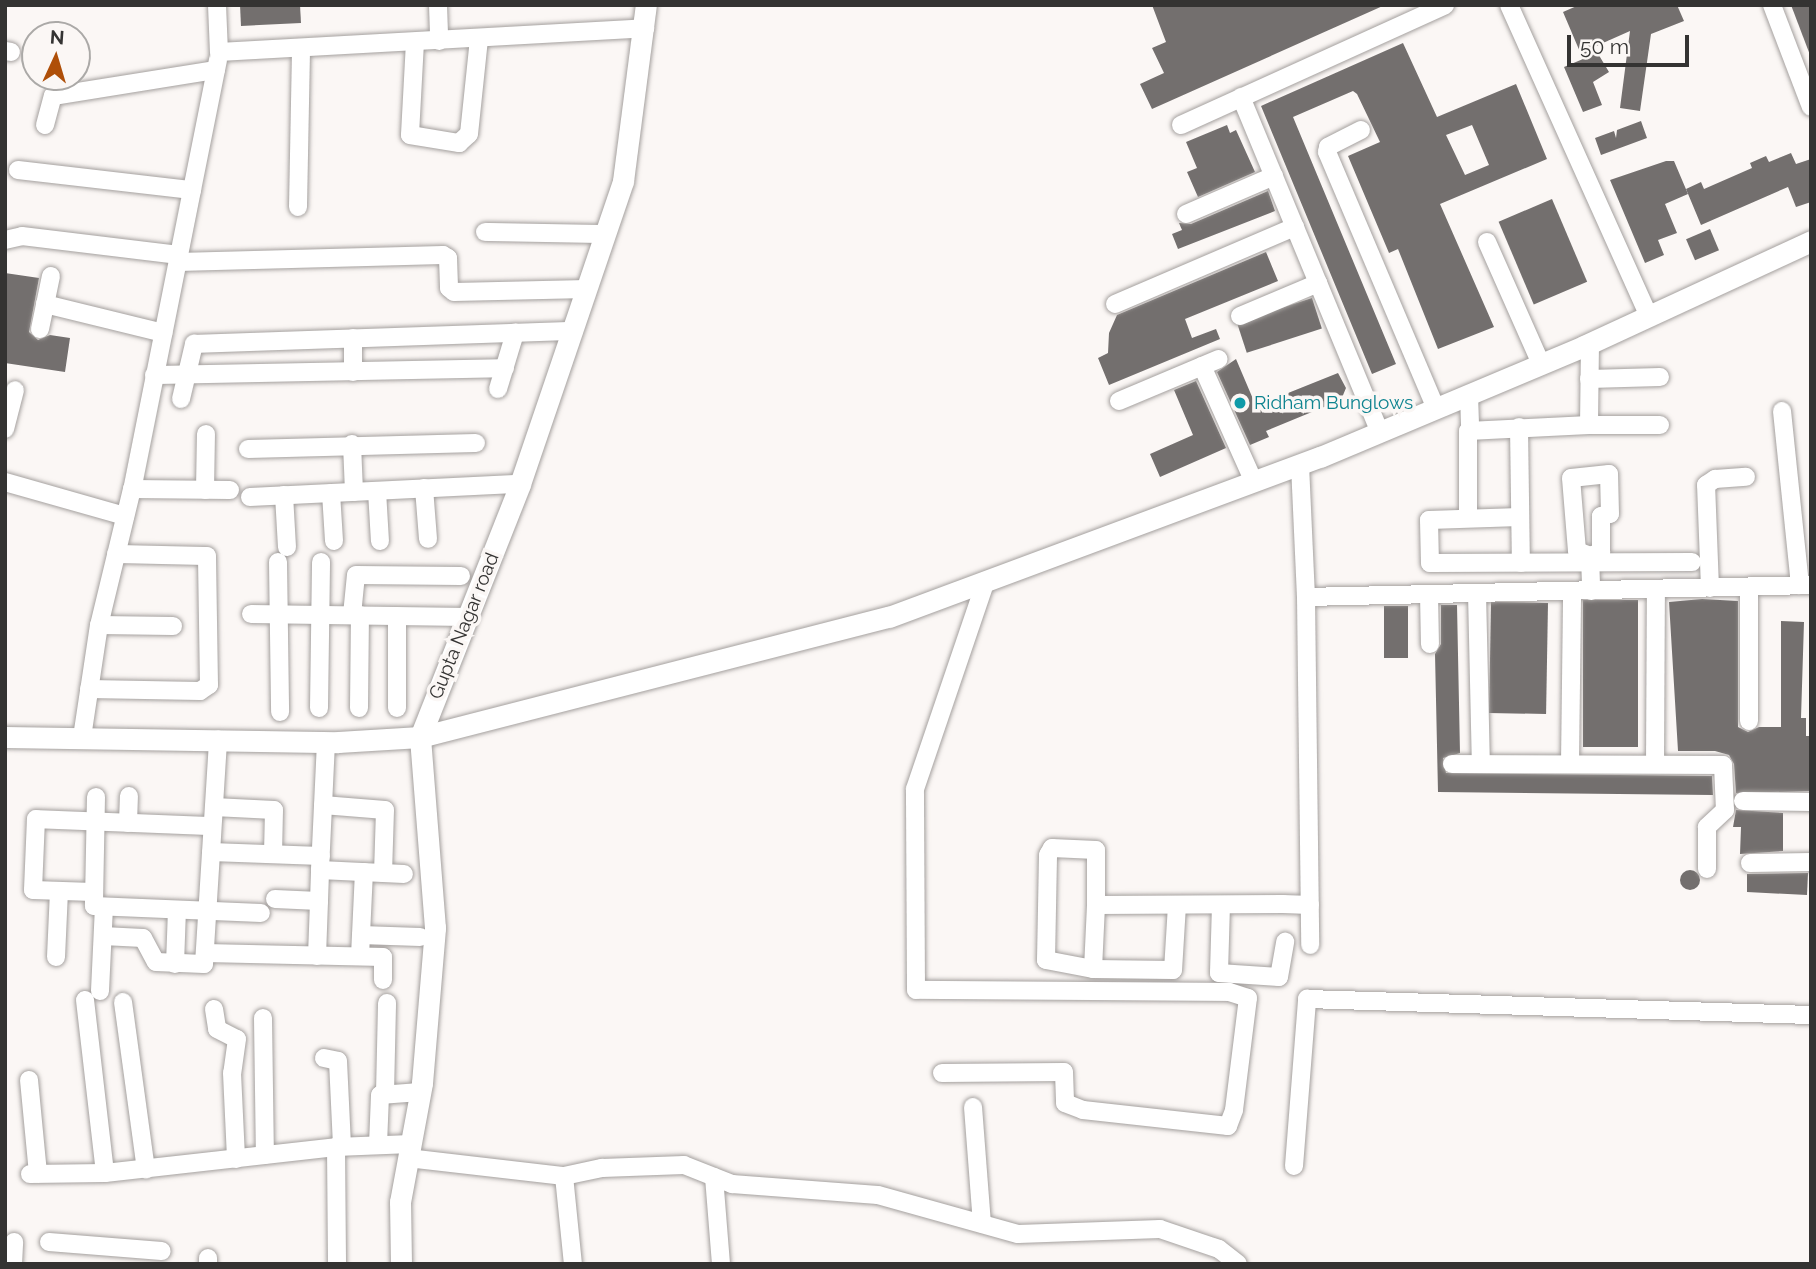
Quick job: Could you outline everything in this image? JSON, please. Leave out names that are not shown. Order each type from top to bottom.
[{"type":"street","points":[[82,738],[99,625],[132,489],[217,61],[217,5]]},
{"type":"street","points":[[438,5],[439,41]]},
{"type":"street","name":"Gupta Nagar road","points":[[401,1264],[400,1202],[420,1093],[435,928],[420,737],[520,484],[623,181],[646,5]]},
{"type":"street","points":[[1181,125],[1445,5]]},
{"type":"street","points":[[1509,5],[1648,315]]},
{"type":"street","points":[[1772,5],[1811,107]]},
{"type":"street","points":[[45,125],[53,96],[217,61],[302,48],[645,28]]},
{"type":"street","points":[[415,42],[410,135],[459,142],[469,134],[479,38]]},
{"type":"street","points":[[298,207],[302,48]]},
{"type":"street","points":[[1241,97],[1380,432]]},
{"type":"street","points":[[1361,130],[1326,149],[1436,409]]},
{"type":"street","points":[[18,170],[192,190]]},
{"type":"street","points":[[1186,214],[1274,176]]},
{"type":"street","points":[[1115,304],[1295,227]]},
{"type":"street","points":[[485,232],[605,234]]},
{"type":"street","points":[[5,240],[22,236],[179,259],[443,255],[448,258],[449,288],[454,292],[587,289]]},
{"type":"street","points":[[5,737],[326,742],[420,737],[889,617],[1300,465],[1590,343],[1811,241]]},
{"type":"street","points":[[1487,242],[1541,364]]},
{"type":"street","points":[[40,329],[51,275]]},
{"type":"street","points":[[1240,316],[1318,283]]},
{"type":"street","points":[[45,304],[163,332]]},
{"type":"street","points":[[181,399],[184,377],[194,344],[573,331]]},
{"type":"street","points":[[498,389],[515,333]]},
{"type":"street","points":[[353,338],[353,372]]},
{"type":"street","points":[[1589,425],[1590,343]]},
{"type":"street","points":[[1119,401],[1211,363],[1254,482]]},
{"type":"street","points":[[154,375],[184,377],[505,368]]},
{"type":"street","points":[[1589,379],[1660,377]]},
{"type":"street","points":[[5,429],[15,390]]},
{"type":"street","points":[[1468,518],[1469,395]]},
{"type":"street","points":[[1306,597],[1805,585],[1782,411]]},
{"type":"street","points":[[1470,428],[1660,425]]},
{"type":"street","points":[[1519,427],[1521,563]]},
{"type":"street","points":[[205,490],[206,434]]},
{"type":"street","points":[[248,449],[352,444],[477,443]]},
{"type":"street","points":[[352,444],[354,492]]},
{"type":"street","points":[[1300,465],[1306,597],[1310,945]]},
{"type":"street","points":[[1609,474],[1610,514],[1601,516],[1601,552],[1590,559],[1577,551],[1571,478],[1609,474]]},
{"type":"street","points":[[1710,587],[1706,485],[1715,479],[1746,477]]},
{"type":"street","points":[[5,482],[125,516]]},
{"type":"street","points":[[250,497],[520,484]]},
{"type":"street","points":[[424,488],[428,539]]},
{"type":"street","points":[[132,489],[230,490]]},
{"type":"street","points":[[377,491],[380,541]]},
{"type":"street","points":[[331,493],[334,541]]},
{"type":"street","points":[[280,712],[279,615],[284,495]]},
{"type":"street","points":[[1520,517],[1429,520],[1428,559],[1432,565],[1590,559],[1692,562]]},
{"type":"street","points":[[89,689],[200,691],[209,685],[207,556],[116,554]]},
{"type":"street","points":[[1590,559],[1591,591]]},
{"type":"street","points":[[319,708],[321,562]]},
{"type":"street","points":[[359,708],[356,575],[461,576]]},
{"type":"street","points":[[942,1073],[1064,1072],[1065,1103],[1083,1110],[1228,1126],[1234,1110],[1248,998],[1229,992],[916,990],[915,789],[986,581]]},
{"type":"street","points":[[1749,587],[1749,721]]},
{"type":"street","points":[[1655,764],[1656,589]]},
{"type":"street","points":[[1570,764],[1572,591]]},
{"type":"street","points":[[1477,593],[1481,764]]},
{"type":"street","points":[[1429,594],[1430,644]]},
{"type":"street","points":[[251,614],[467,617]]},
{"type":"street","points":[[397,616],[397,708]]},
{"type":"street","points":[[99,625],[173,626]]},
{"type":"street","points":[[103,936],[143,938],[153,960],[175,964],[204,964],[218,739]]},
{"type":"street","points":[[317,956],[326,742]]},
{"type":"street","points":[[1452,764],[1655,764],[1724,768],[1725,810],[1707,827],[1707,869]]},
{"type":"street","points":[[128,823],[129,796]]},
{"type":"street","points":[[96,797],[94,906],[261,913]]},
{"type":"street","points":[[1743,801],[1811,802]]},
{"type":"street","points":[[323,805],[385,810],[383,873]]},
{"type":"street","points":[[214,807],[274,810],[274,855]]},
{"type":"street","points":[[93,892],[31,888],[36,819],[212,826]]},
{"type":"street","points":[[1093,969],[1096,850],[1052,848],[1048,855],[1046,960],[1093,969],[1173,970],[1177,905]]},
{"type":"street","points":[[211,852],[274,855],[364,872],[404,874]]},
{"type":"street","points":[[1750,863],[1811,862]]},
{"type":"street","points":[[360,956],[364,872]]},
{"type":"street","points":[[56,957],[59,891]]},
{"type":"street","points":[[275,899],[319,901]]},
{"type":"street","points":[[1096,905],[1310,905]]},
{"type":"street","points":[[1221,905],[1219,973],[1279,977],[1285,942]]},
{"type":"street","points":[[104,908],[103,936],[93,995],[105,1173]]},
{"type":"street","points":[[175,964],[177,910]]},
{"type":"street","points":[[361,935],[419,937]]},
{"type":"street","points":[[205,953],[383,957],[383,981]]},
{"type":"street","points":[[1294,1166],[1307,999],[1811,1015]]},
{"type":"street","points":[[123,1002],[146,1169]]},
{"type":"street","points":[[385,1093],[387,1003]]},
{"type":"street","points":[[214,1009],[216,1029],[237,1039],[232,1073],[236,1159]]},
{"type":"street","points":[[263,1018],[265,1155]]},
{"type":"street","points":[[324,1058],[338,1061],[337,1263]]},
{"type":"street","points":[[29,1080],[34,1174],[105,1173],[378,1145],[564,1176],[664,1164],[684,1165],[732,1184],[878,1195],[1018,1234],[1160,1229],[1219,1249],[1238,1264]]},
{"type":"street","points":[[378,1145],[380,1095],[420,1093]]},
{"type":"street","points":[[973,1107],[982,1224]]},
{"type":"street","points":[[564,1176],[573,1264]]},
{"type":"street","points":[[714,1177],[721,1264]]},
{"type":"street","points":[[13,1264],[14,1242]]},
{"type":"street","points":[[49,1242],[116,1256],[162,1251]]},
{"type":"building","points":[[240,5],[300,5],[301,23],[241,26]]},
{"type":"building","points":[[1152,5],[1385,5],[1152,109],[1140,84],[1164,73],[1152,48],[1166,42]]},
{"type":"building","points":[[1579,5],[1677,5],[1684,21],[1651,34],[1640,111],[1620,108],[1630,31],[1594,47],[1609,72],[1593,82],[1602,105],[1583,112],[1564,67],[1583,59],[1563,12]]},
{"type":"building","points":[[1791,5],[1811,5],[1811,55],[1810,55]]},
{"type":"building","points":[[1403,43],[1437,117],[1516,84],[1547,159],[1440,204],[1494,327],[1438,349],[1398,249],[1389,253],[1348,156],[1380,142],[1357,94],[1353,91],[1293,117],[1396,364],[1372,374],[1261,106]],"holes":[[[1472,125],[1489,165],[1465,175],[1446,135]]]},
{"type":"building","points":[[1641,121],[1647,138],[1601,155],[1595,138],[1614,131],[1616,138],[1617,130]]},
{"type":"building","points":[[1227,125],[1230,133],[1236,130],[1255,172],[1198,197],[1187,172],[1197,168],[1186,142]]},
{"type":"building","points":[[1791,153],[1796,164],[1811,159],[1811,202],[1796,207],[1788,187],[1701,225],[1686,189],[1701,182],[1704,189],[1752,168],[1750,163],[1766,156],[1769,162]]},
{"type":"building","points":[[1666,161],[1674,161],[1688,194],[1665,204],[1677,233],[1658,240],[1664,255],[1645,263],[1610,180]]},
{"type":"building","points":[[1268,191],[1275,211],[1178,249],[1172,234],[1182,230],[1179,223],[1191,224]]},
{"type":"building","points":[[1552,199],[1587,282],[1534,305],[1499,222]]},
{"type":"building","points":[[1710,229],[1719,250],[1695,260],[1686,239]]},
{"type":"building","points":[[1266,252],[1278,281],[1185,319],[1192,338],[1216,329],[1220,339],[1109,385],[1098,358],[1108,353],[1109,333],[1117,315]]},
{"type":"building","points":[[5,273],[39,278],[29,332],[38,340],[50,335],[70,338],[65,372],[5,363]]},
{"type":"building","points":[[1312,298],[1322,328],[1247,353],[1237,322]]},
{"type":"building","points":[[1236,359],[1256,406],[1338,373],[1346,388],[1341,400],[1266,431],[1269,437],[1250,445],[1217,372]]},
{"type":"building","points":[[1196,381],[1226,448],[1160,477],[1150,454],[1193,435],[1174,390]]},
{"type":"building","points":[[1702,599],[1738,601],[1738,727],[1748,732],[1759,727],[1781,727],[1781,621],[1804,622],[1801,718],[1806,718],[1806,736],[1811,736],[1811,791],[1736,793],[1734,764],[1729,755],[1715,751],[1678,751],[1669,602]]},
{"type":"building","points":[[1583,600],[1638,600],[1638,747],[1583,747]]},
{"type":"building","points":[[1491,602],[1548,603],[1546,714],[1489,713]]},
{"type":"building","points":[[1441,605],[1457,605],[1460,753],[1443,758],[1446,773],[1712,776],[1713,795],[1438,792],[1435,654],[1441,644]]},
{"type":"building","points":[[1384,606],[1408,606],[1408,658],[1384,658]]},
{"type":"building","points":[[1736,810],[1783,813],[1783,851],[1740,854],[1741,827],[1733,827]]},
{"type":"building","points":[[1690,870],[1697,873],[1700,880],[1697,887],[1690,890],[1683,887],[1680,880],[1683,873]]},
{"type":"building","points":[[1808,873],[1807,895],[1747,892],[1747,874]]},
{"type":"place","name":"Ridham Bunglows","points":[[1240,403]]}]
